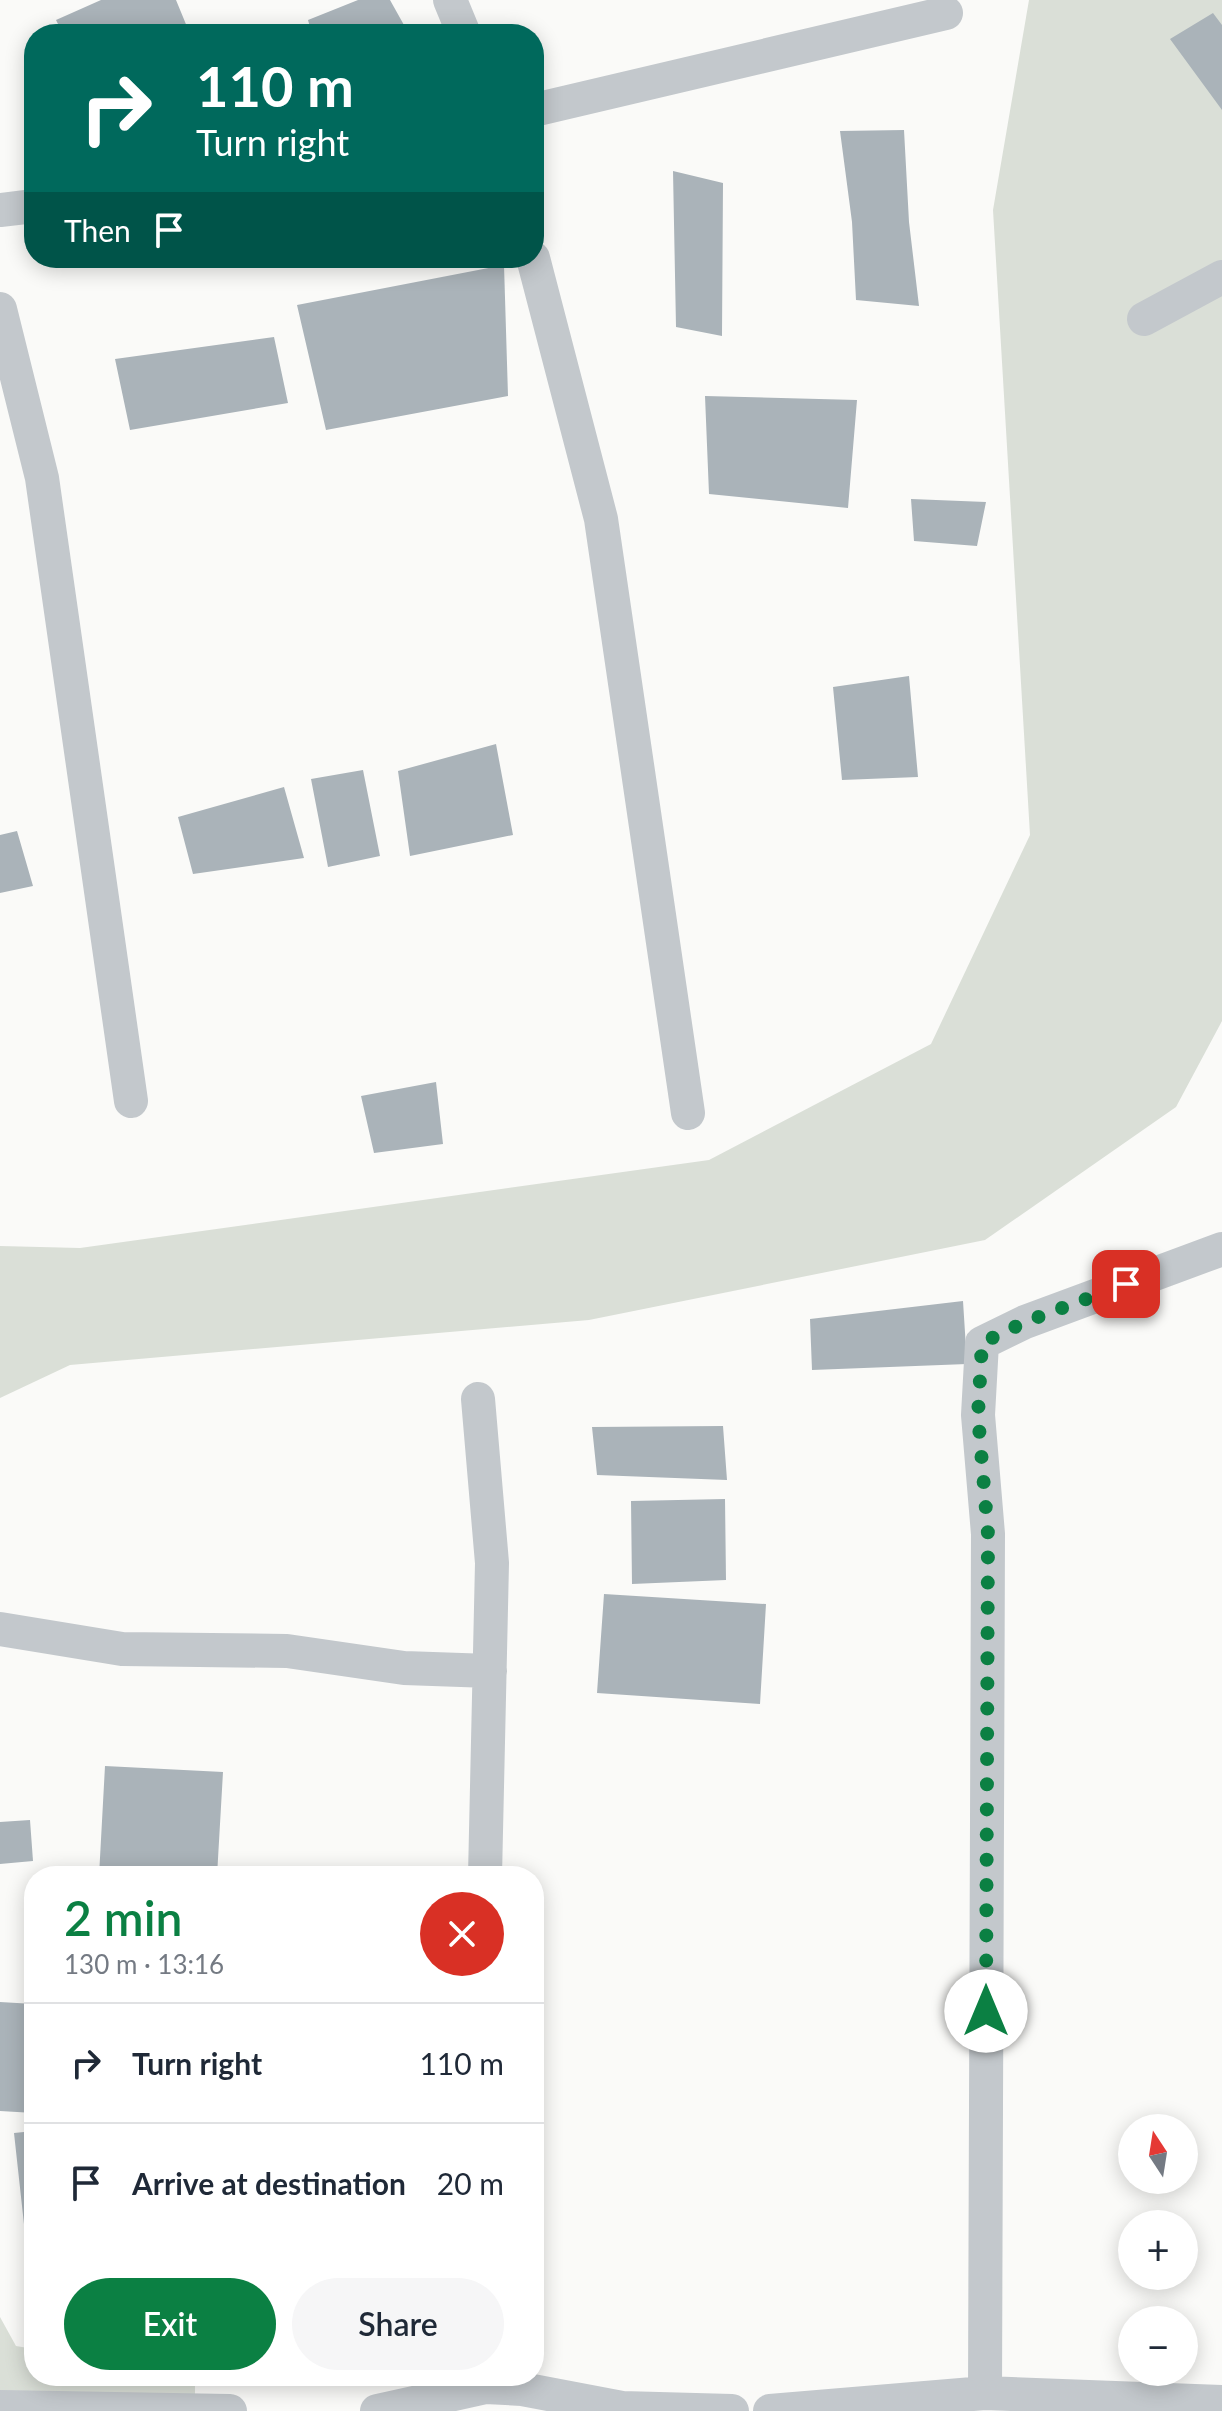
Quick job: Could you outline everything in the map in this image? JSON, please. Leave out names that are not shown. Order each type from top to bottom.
[{"type":"street","points":[[450,0],[460,24]]},
{"type":"street","points":[[544,108],[946,13]]},
{"type":"street","points":[[0,210],[24,207]]},
{"type":"street","points":[[536,268],[601,519],[688,1113]]},
{"type":"street","points":[[1144,319],[1222,277]]},
{"type":"street","points":[[0,309],[42,478],[131,1101]]},
{"type":"street","points":[[985,2393],[988,1534],[978,1415],[982,1343],[1025,1322],[1222,1249]]},
{"type":"street","points":[[478,1399],[492,1563],[485,1866]]},
{"type":"street","points":[[1,1629],[122,1649],[287,1651],[404,1668],[490,1671]]},
{"type":"street","points":[[377,2411],[471,2386]]},
{"type":"street","points":[[507,2386],[622,2408],[732,2411]]},
{"type":"street","points":[[770,2411],[985,2393],[1222,2402]]},
{"type":"street","points":[[0,2407],[221,2410]]},
{"type":"shaded area","points":[[1029,0],[1222,0],[1222,1021],[1176,1107],[985,1240],[589,1320],[70,1365],[0,1398],[0,1246],[80,1248],[709,1160],[931,1044],[1030,835],[993,210]]},
{"type":"shaded area","points":[[0,2317],[16,2346],[24,2347],[24,2386],[195,2386],[195,2411],[0,2411]]},
{"type":"building","points":[[101,0],[176,0],[186,24],[58,24],[56,20]]},
{"type":"building","points":[[358,0],[390,0],[403,24],[309,24],[308,20]]},
{"type":"building","points":[[1213,13],[1222,25],[1222,110],[1170,39]]},
{"type":"building","points":[[904,130],[909,222],[919,306],[856,300],[852,222],[840,131]]},
{"type":"building","points":[[673,171],[723,183],[722,336],[676,327]]},
{"type":"building","points":[[488,268],[504,268],[508,396],[326,430],[297,305]]},
{"type":"building","points":[[274,337],[288,403],[130,430],[115,359]]},
{"type":"building","points":[[705,396],[857,400],[848,508],[709,494]]},
{"type":"building","points":[[911,499],[986,502],[977,546],[914,541]]},
{"type":"building","points":[[909,676],[918,777],[842,780],[833,687]]},
{"type":"building","points":[[496,744],[513,835],[410,856],[398,771]]},
{"type":"building","points":[[363,770],[380,856],[328,867],[311,779]]},
{"type":"building","points":[[284,787],[304,858],[193,874],[178,817]]},
{"type":"building","points":[[17,831],[33,886],[0,893],[0,835]]},
{"type":"building","points":[[436,1082],[443,1144],[374,1153],[361,1096]]},
{"type":"building","points":[[963,1301],[967,1364],[812,1370],[810,1319]]},
{"type":"building","points":[[723,1426],[727,1480],[597,1475],[592,1427]]},
{"type":"building","points":[[725,1499],[726,1580],[632,1584],[631,1501]]},
{"type":"building","points":[[604,1594],[766,1604],[760,1704],[597,1693]]},
{"type":"building","points":[[105,1766],[223,1772],[218,1866],[100,1866]]},
{"type":"building","points":[[30,1820],[33,1861],[0,1864],[0,1822]]},
{"type":"building","points":[[0,2002],[24,2003],[24,2112],[0,2111]]},
{"type":"building","points":[[24,2132],[24,2224],[14,2133]]},
{"type":"route","points":[[986,2011],[988,1534],[978,1415],[982,1343],[1025,1322],[1126,1284]]}]
